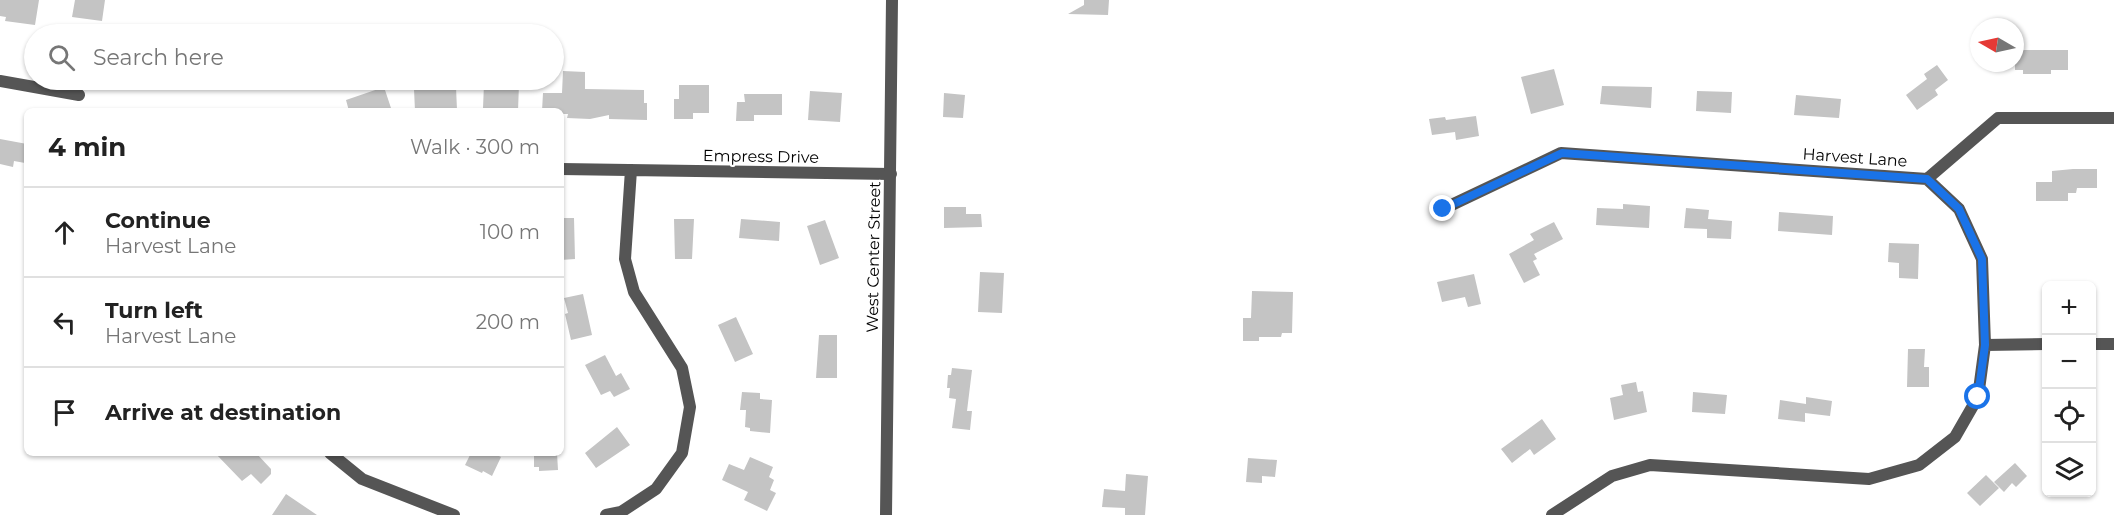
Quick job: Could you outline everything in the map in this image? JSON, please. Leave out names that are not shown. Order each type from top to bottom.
[{"type":"street","name":"West Center Street","points":[[886,515],[892,0]]},
{"type":"street","points":[[0,81],[24,85]]},
{"type":"street","points":[[51,90],[79,95]]},
{"type":"street","points":[[1927,179],[1998,118],[2114,118]]},
{"type":"street","name":"Harvest Lane","points":[[1443,209],[1562,153],[1927,179],[1959,209],[1982,259],[1985,345],[1978,397],[1955,437],[1919,465],[1869,479],[1650,465],[1612,476],[1552,515]]},
{"type":"street","name":"Empress Drive","points":[[564,169],[891,174]]},
{"type":"street","points":[[606,515],[621,512],[656,489],[682,453],[690,407],[682,368],[634,292],[625,259],[631,170]]},
{"type":"street","points":[[1985,345],[2042,344]]},
{"type":"street","points":[[2096,344],[2114,344]]},
{"type":"street","points":[[334,456],[362,478],[454,515]]},
{"type":"building","points":[[0,0],[39,0],[35,24],[5,21],[6,17],[0,16]]},
{"type":"building","points":[[75,0],[105,0],[102,21],[72,17]]},
{"type":"building","points":[[1084,0],[1109,0],[1108,15],[1068,14],[1084,5]]},
{"type":"building","points":[[2024,50],[2068,50],[2068,70],[2051,70],[2051,74],[2023,74]]},
{"type":"building","points":[[1937,65],[1948,80],[1935,90],[1938,95],[1917,110],[1906,95],[1927,79],[1924,74]]},
{"type":"building","points":[[1554,69],[1564,105],[1531,114],[1521,77]]},
{"type":"building","points":[[564,71],[585,72],[585,89],[644,90],[647,120],[609,119],[609,115],[590,119],[567,118],[568,114],[564,114],[564,108],[542,108],[543,93],[562,93]]},
{"type":"building","points":[[679,85],[709,85],[709,113],[693,113],[693,119],[674,119],[674,99],[679,99]]},
{"type":"building","points":[[1602,86],[1652,87],[1651,108],[1600,104]]},
{"type":"building","points":[[375,90],[385,90],[391,108],[348,108],[346,100]]},
{"type":"building","points":[[414,90],[456,90],[457,108],[415,108]]},
{"type":"building","points":[[484,90],[519,90],[518,108],[483,108]]},
{"type":"building","points":[[810,91],[842,93],[840,122],[808,120]]},
{"type":"building","points":[[1697,91],[1732,92],[1731,113],[1696,111]]},
{"type":"building","points":[[944,93],[965,95],[963,118],[943,117]]},
{"type":"building","points":[[744,94],[782,94],[782,115],[754,115],[754,121],[736,121],[737,102],[745,102]]},
{"type":"building","points":[[1796,95],[1841,99],[1839,118],[1794,115]]},
{"type":"building","points":[[1476,116],[1479,136],[1456,140],[1455,132],[1432,135],[1429,119],[1445,117],[1446,120]]},
{"type":"building","points":[[0,139],[24,143],[24,163],[14,161],[13,167],[0,164]]},
{"type":"building","points":[[2097,169],[2097,188],[2077,188],[2076,193],[2068,193],[2068,201],[2036,201],[2036,182],[2052,182],[2052,171]]},
{"type":"building","points":[[1623,204],[1650,206],[1649,228],[1596,225],[1597,208],[1623,209]]},
{"type":"building","points":[[944,207],[966,207],[966,214],[981,214],[982,227],[944,228]]},
{"type":"building","points":[[1686,208],[1709,210],[1708,219],[1732,221],[1731,239],[1707,238],[1707,229],[1684,228]]},
{"type":"building","points":[[1779,212],[1833,216],[1832,235],[1778,231]]},
{"type":"building","points":[[564,218],[574,218],[575,259],[564,260]]},
{"type":"building","points":[[674,219],[694,219],[692,259],[675,259]]},
{"type":"building","points":[[741,219],[780,222],[779,241],[739,238]]},
{"type":"building","points":[[825,220],[839,258],[820,265],[807,226]]},
{"type":"building","points":[[1554,222],[1563,239],[1534,254],[1537,259],[1533,261],[1540,275],[1524,283],[1509,254],[1534,240],[1530,234]]},
{"type":"building","points":[[1889,243],[1919,244],[1918,279],[1899,278],[1899,263],[1888,262]]},
{"type":"building","points":[[980,272],[1004,273],[1002,313],[978,312]]},
{"type":"building","points":[[1474,274],[1481,304],[1468,307],[1465,297],[1442,302],[1437,282]]},
{"type":"building","points":[[1252,291],[1293,292],[1292,333],[1282,333],[1281,337],[1259,337],[1259,341],[1243,341],[1243,318],[1251,318]]},
{"type":"building","points":[[583,294],[592,335],[571,340],[564,298]]},
{"type":"building","points":[[736,317],[753,354],[735,362],[718,325]]},
{"type":"building","points":[[819,335],[837,335],[837,378],[816,378]]},
{"type":"building","points":[[1908,349],[1925,349],[1924,367],[1929,367],[1929,387],[1907,387]]},
{"type":"building","points":[[605,355],[616,376],[621,373],[630,389],[614,397],[610,391],[601,395],[585,365]]},
{"type":"building","points":[[952,368],[972,370],[967,411],[972,411],[970,430],[952,428],[956,399],[949,398],[950,388],[947,388],[948,375],[951,375]]},
{"type":"building","points":[[1636,382],[1638,392],[1643,391],[1647,412],[1614,420],[1610,398],[1623,395],[1621,385]]},
{"type":"building","points":[[742,392],[760,393],[760,399],[772,400],[770,433],[750,431],[750,428],[745,427],[746,410],[740,410]]},
{"type":"building","points":[[1693,392],[1727,395],[1725,414],[1692,412]]},
{"type":"building","points":[[1806,397],[1832,401],[1830,416],[1805,413],[1805,422],[1778,419],[1780,400],[1806,404]]},
{"type":"building","points":[[1542,419],[1556,439],[1534,455],[1530,449],[1512,463],[1501,449]]},
{"type":"building","points":[[617,427],[630,445],[596,468],[585,453]]},
{"type":"building","points":[[218,456],[259,456],[271,469],[271,474],[261,484],[251,474],[242,481]]},
{"type":"building","points":[[470,456],[501,457],[492,476],[465,465]]},
{"type":"building","points":[[534,456],[557,456],[558,470],[539,471],[539,467],[534,467]]},
{"type":"building","points":[[750,457],[773,467],[769,477],[774,480],[770,490],[776,493],[767,511],[744,500],[748,492],[722,480],[729,464],[744,470]]},
{"type":"building","points":[[1248,458],[1277,460],[1275,477],[1262,476],[1262,483],[1246,482]]},
{"type":"building","points":[[2015,463],[2027,476],[2016,487],[2012,483],[2004,492],[1994,482]]},
{"type":"building","points":[[1126,474],[1148,476],[1145,515],[1125,515],[1125,508],[1102,507],[1104,489],[1125,491]]},
{"type":"building","points":[[1986,475],[1999,488],[1980,506],[1967,493]]},
{"type":"building","points":[[286,494],[317,515],[272,515]]},
{"type":"route","points":[[1443,209],[1562,153],[1927,179],[1959,209],[1982,259],[1985,345],[1978,397]]}]
